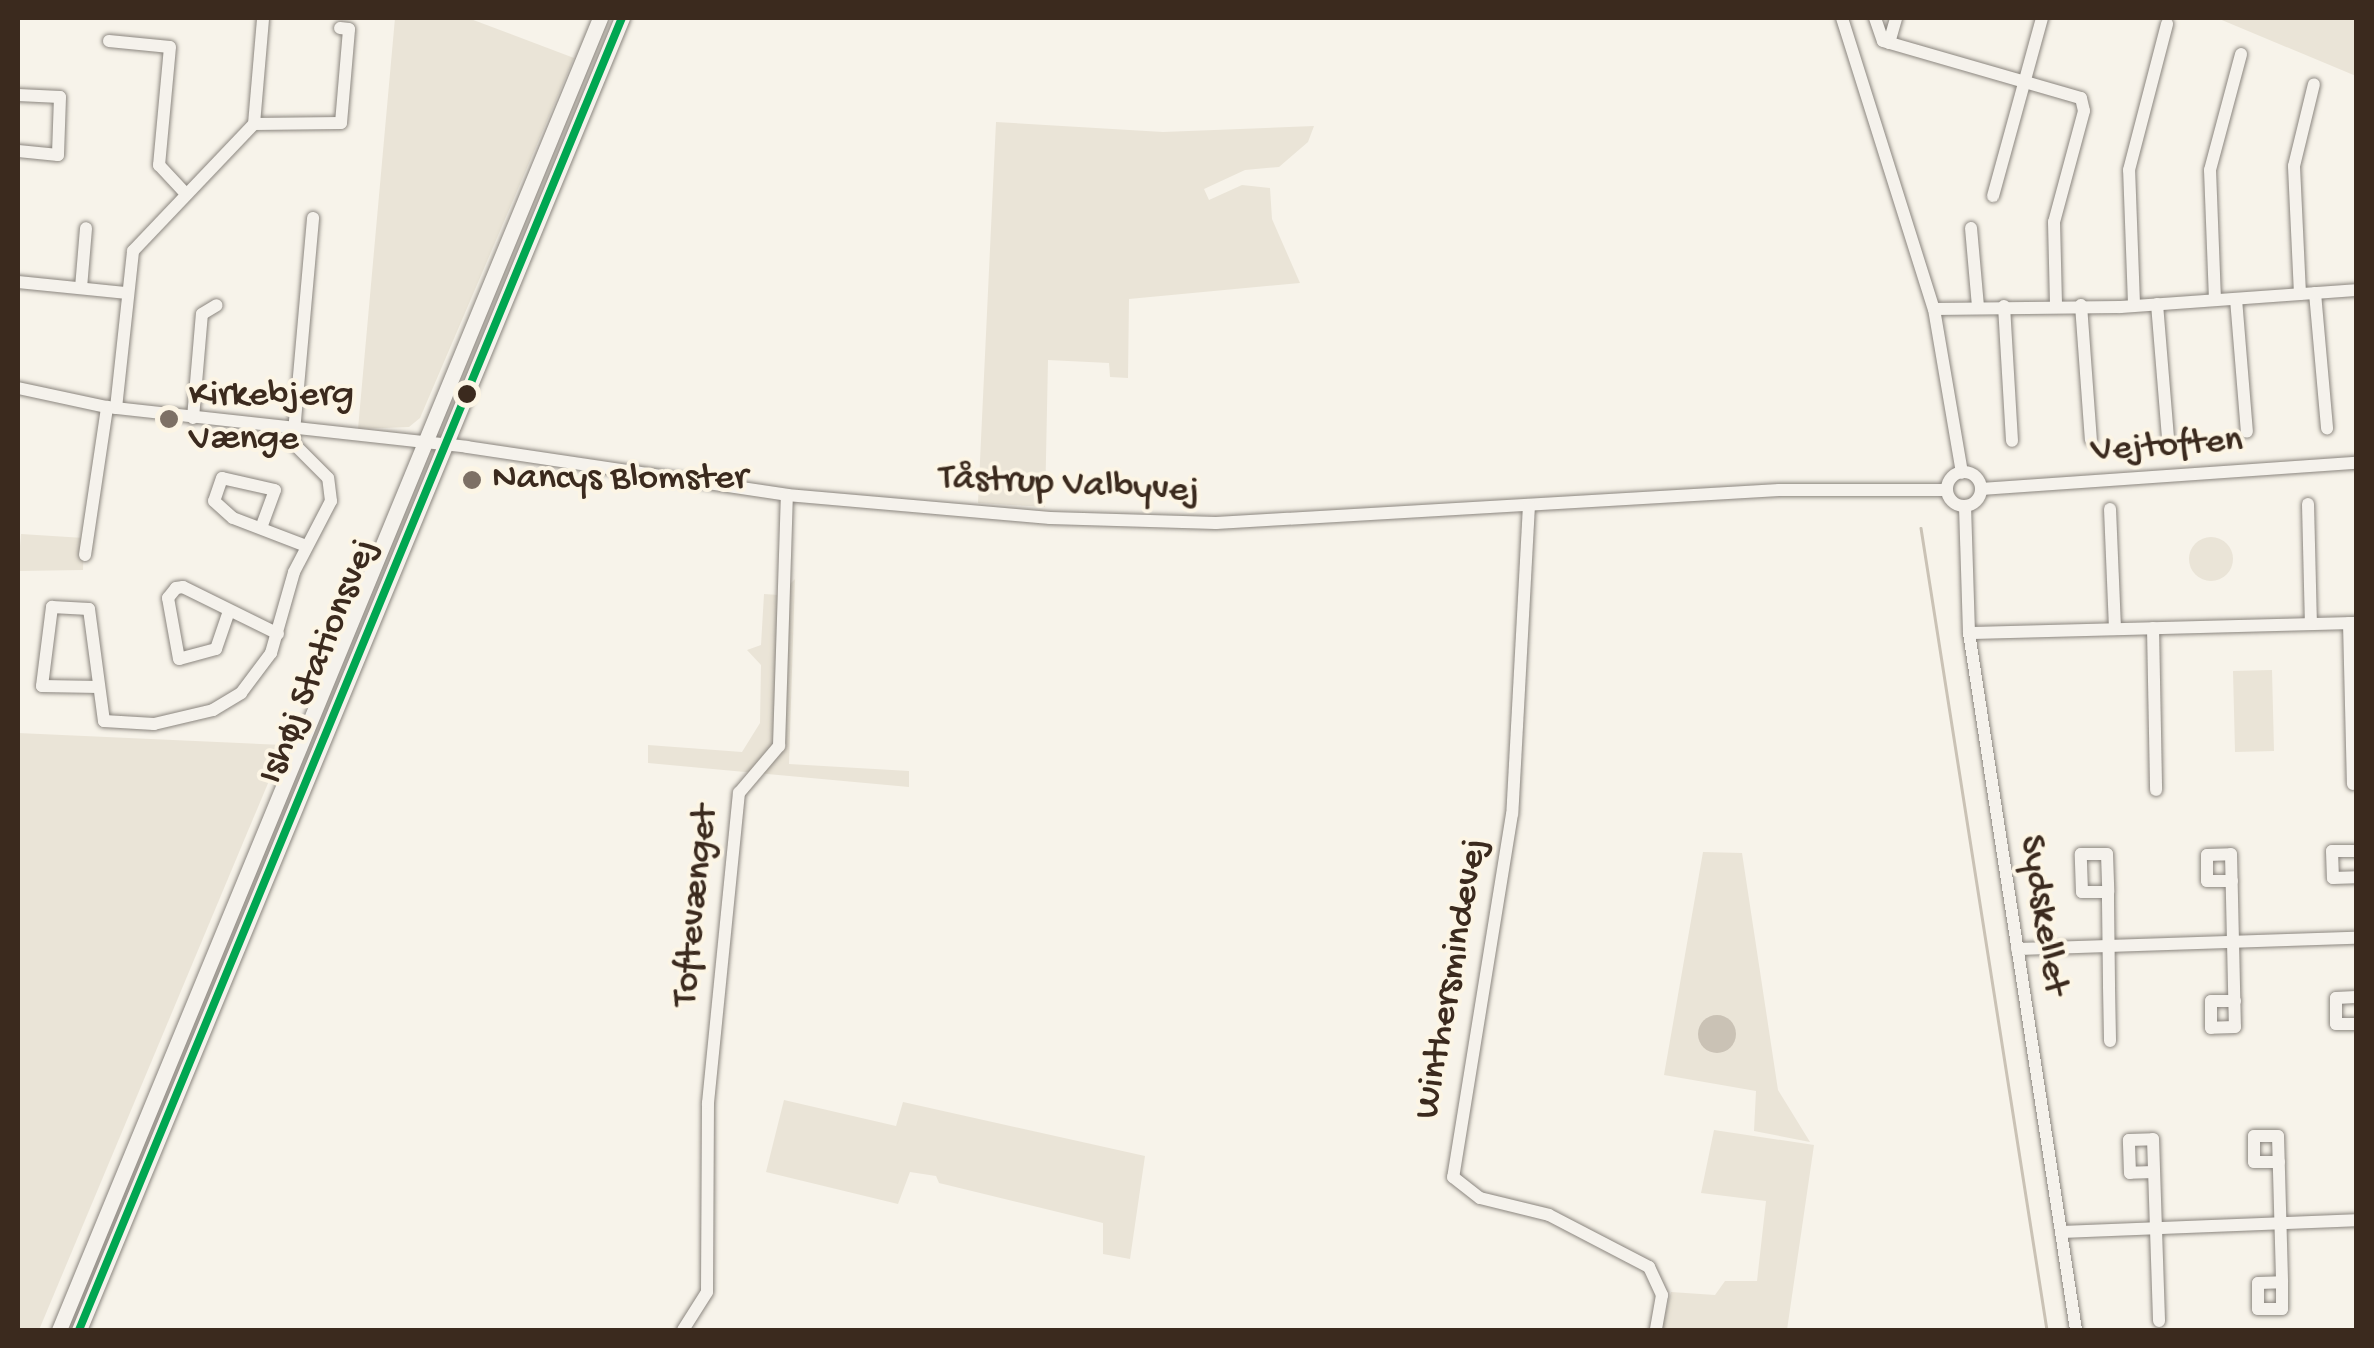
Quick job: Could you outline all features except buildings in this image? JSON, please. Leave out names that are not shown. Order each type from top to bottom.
[{"type":"main road","name":"Ishøj Stationsvej","points":[[60,1330],[600,18]]},
{"type":"main road","name":"Ishøj Stationsvej","points":[[79,1330],[622,18]]},
{"type":"street","points":[[85,556],[133,251],[254,124],[263,18]]},
{"type":"street","points":[[1842,18],[1934,310],[1962,472],[1981,488],[1965,506],[1947,490],[1962,472]]},
{"type":"street","points":[[1875,18],[1888,42],[2074,93],[2084,111],[2054,222],[2056,306]]},
{"type":"street","points":[[1888,42],[1896,18]]},
{"type":"street","points":[[1994,196],[2042,18]]},
{"type":"street","points":[[2134,304],[2130,170],[2167,24]]},
{"type":"street","points":[[254,124],[341,124],[349,29],[340,28]]},
{"type":"street","points":[[109,41],[170,47],[159,164],[186,194]]},
{"type":"street","points":[[2215,300],[2210,170],[2241,54]]},
{"type":"street","points":[[2300,294],[2294,166],[2314,84]]},
{"type":"street","points":[[18,95],[60,96],[60,125],[58,155],[18,151]]},
{"type":"street","points":[[99,687],[42,686],[52,607],[89,610],[104,721],[185,718],[242,693],[278,634],[306,546],[326,517],[331,490],[296,450],[294,429],[313,218]]},
{"type":"street","points":[[82,288],[86,228]]},
{"type":"street","points":[[1971,228],[1978,307]]},
{"type":"street","points":[[18,282],[127,293]]},
{"type":"street","points":[[1934,310],[2157,304],[2356,290]]},
{"type":"street","points":[[2315,293],[2326,428]]},
{"type":"street","points":[[2236,299],[2247,432]]},
{"type":"street","points":[[2081,304],[2091,440]]},
{"type":"street","points":[[2157,304],[2168,438]]},
{"type":"street","points":[[193,418],[202,314],[217,305]]},
{"type":"street","points":[[2004,306],[2012,441]]},
{"type":"street","name":"Tåstrup Valbyvej","points":[[18,388],[111,408],[445,445],[787,495],[1216,523],[1529,505],[1947,490]]},
{"type":"street","name":"Vejtoften","points":[[1981,488],[2356,463]]},
{"type":"street","points":[[261,528],[275,490],[222,478],[214,501],[261,528],[306,546]]},
{"type":"street","name":"Toftevænget","points":[[683,1330],[708,1292],[708,1102],[739,793],[779,746],[787,495]]},
{"type":"street","points":[[2308,504],[2311,624]]},
{"type":"street","name":"Winthersmindevej","points":[[1529,505],[1512,814],[1453,1177],[1480,1198],[1550,1215],[1649,1267],[1660,1284],[1656,1330]]},
{"type":"street","name":"Sydskellet","points":[[1965,506],[1970,634],[2076,1330]]},
{"type":"street","points":[[2110,509],[2115,629]]},
{"type":"street","points":[[229,611],[216,649],[179,659],[171,592],[183,587],[278,634]]},
{"type":"street","points":[[1970,634],[2353,623],[2353,784]]},
{"type":"street","points":[[2153,628],[2156,790]]},
{"type":"street","points":[[2356,851],[2332,851],[2332,878],[2356,877]]},
{"type":"street","points":[[2232,880],[2235,1001]]},
{"type":"street","points":[[2108,892],[2110,1042]]},
{"type":"street","points":[[2017,949],[2356,938]]},
{"type":"street","points":[[2356,997],[2336,998],[2336,1024],[2356,1024]]},
{"type":"street","points":[[2279,1162],[2282,1282]]},
{"type":"street","points":[[2154,1172],[2159,1321]]},
{"type":"street","points":[[2061,1232],[2356,1220]]},
{"type":"shaded area","points":[[395,18],[468,18],[574,58],[420,418],[409,427],[358,429]]},
{"type":"shaded area","points":[[2217,18],[2356,18],[2356,76]]},
{"type":"shaded area","points":[[996,122],[1163,132],[1314,126],[1308,142],[1279,167],[1245,170],[1204,189],[1209,200],[1242,185],[1270,188],[1272,219],[1300,283],[1129,299],[1128,378],[1110,377],[1109,363],[1048,360],[1045,507],[978,503]]},
{"type":"shaded area","points":[[21,534],[84,538],[83,570],[18,571]]},
{"type":"shaded area","points":[[2211,537],[2227,543],[2233,559],[2227,575],[2211,581],[2195,575],[2189,559],[2195,543]]},
{"type":"shaded area","points":[[795,579],[789,764],[909,771],[909,787],[648,763],[648,745],[742,752],[760,723],[761,665],[747,650],[761,645],[764,594],[779,595]]},
{"type":"shaded area","points":[[2272,670],[2274,751],[2235,752],[2233,671]]},
{"type":"shaded area","points":[[18,733],[284,745],[39,1330],[18,1330]]},
{"type":"shaded area","points":[[1703,852],[1742,853],[1778,1090],[1810,1142],[1754,1131],[1756,1091],[1664,1075]]},
{"type":"shaded area","points":[[1717,1015],[1730,1021],[1736,1034],[1730,1047],[1717,1053],[1704,1047],[1698,1034],[1704,1021]]},
{"type":"shaded area","points":[[784,1100],[896,1126],[903,1102],[1145,1156],[1130,1259],[1103,1254],[1103,1223],[939,1183],[936,1176],[910,1172],[898,1204],[766,1172]]},
{"type":"shaded area","points":[[1714,1130],[1814,1145],[1787,1330],[1661,1330],[1671,1292],[1715,1295],[1725,1281],[1757,1281],[1766,1201],[1701,1193]]},
{"type":"waterway","points":[[1921,528],[2047,1330]]},
{"type":"transit line","points":[[79,1330],[622,18]]},
{"type":"place","name":"Kirkebjerg Vænge","points":[[169,419]]},
{"type":"place","name":"Nancys Blomster","points":[[472,480]]}]
